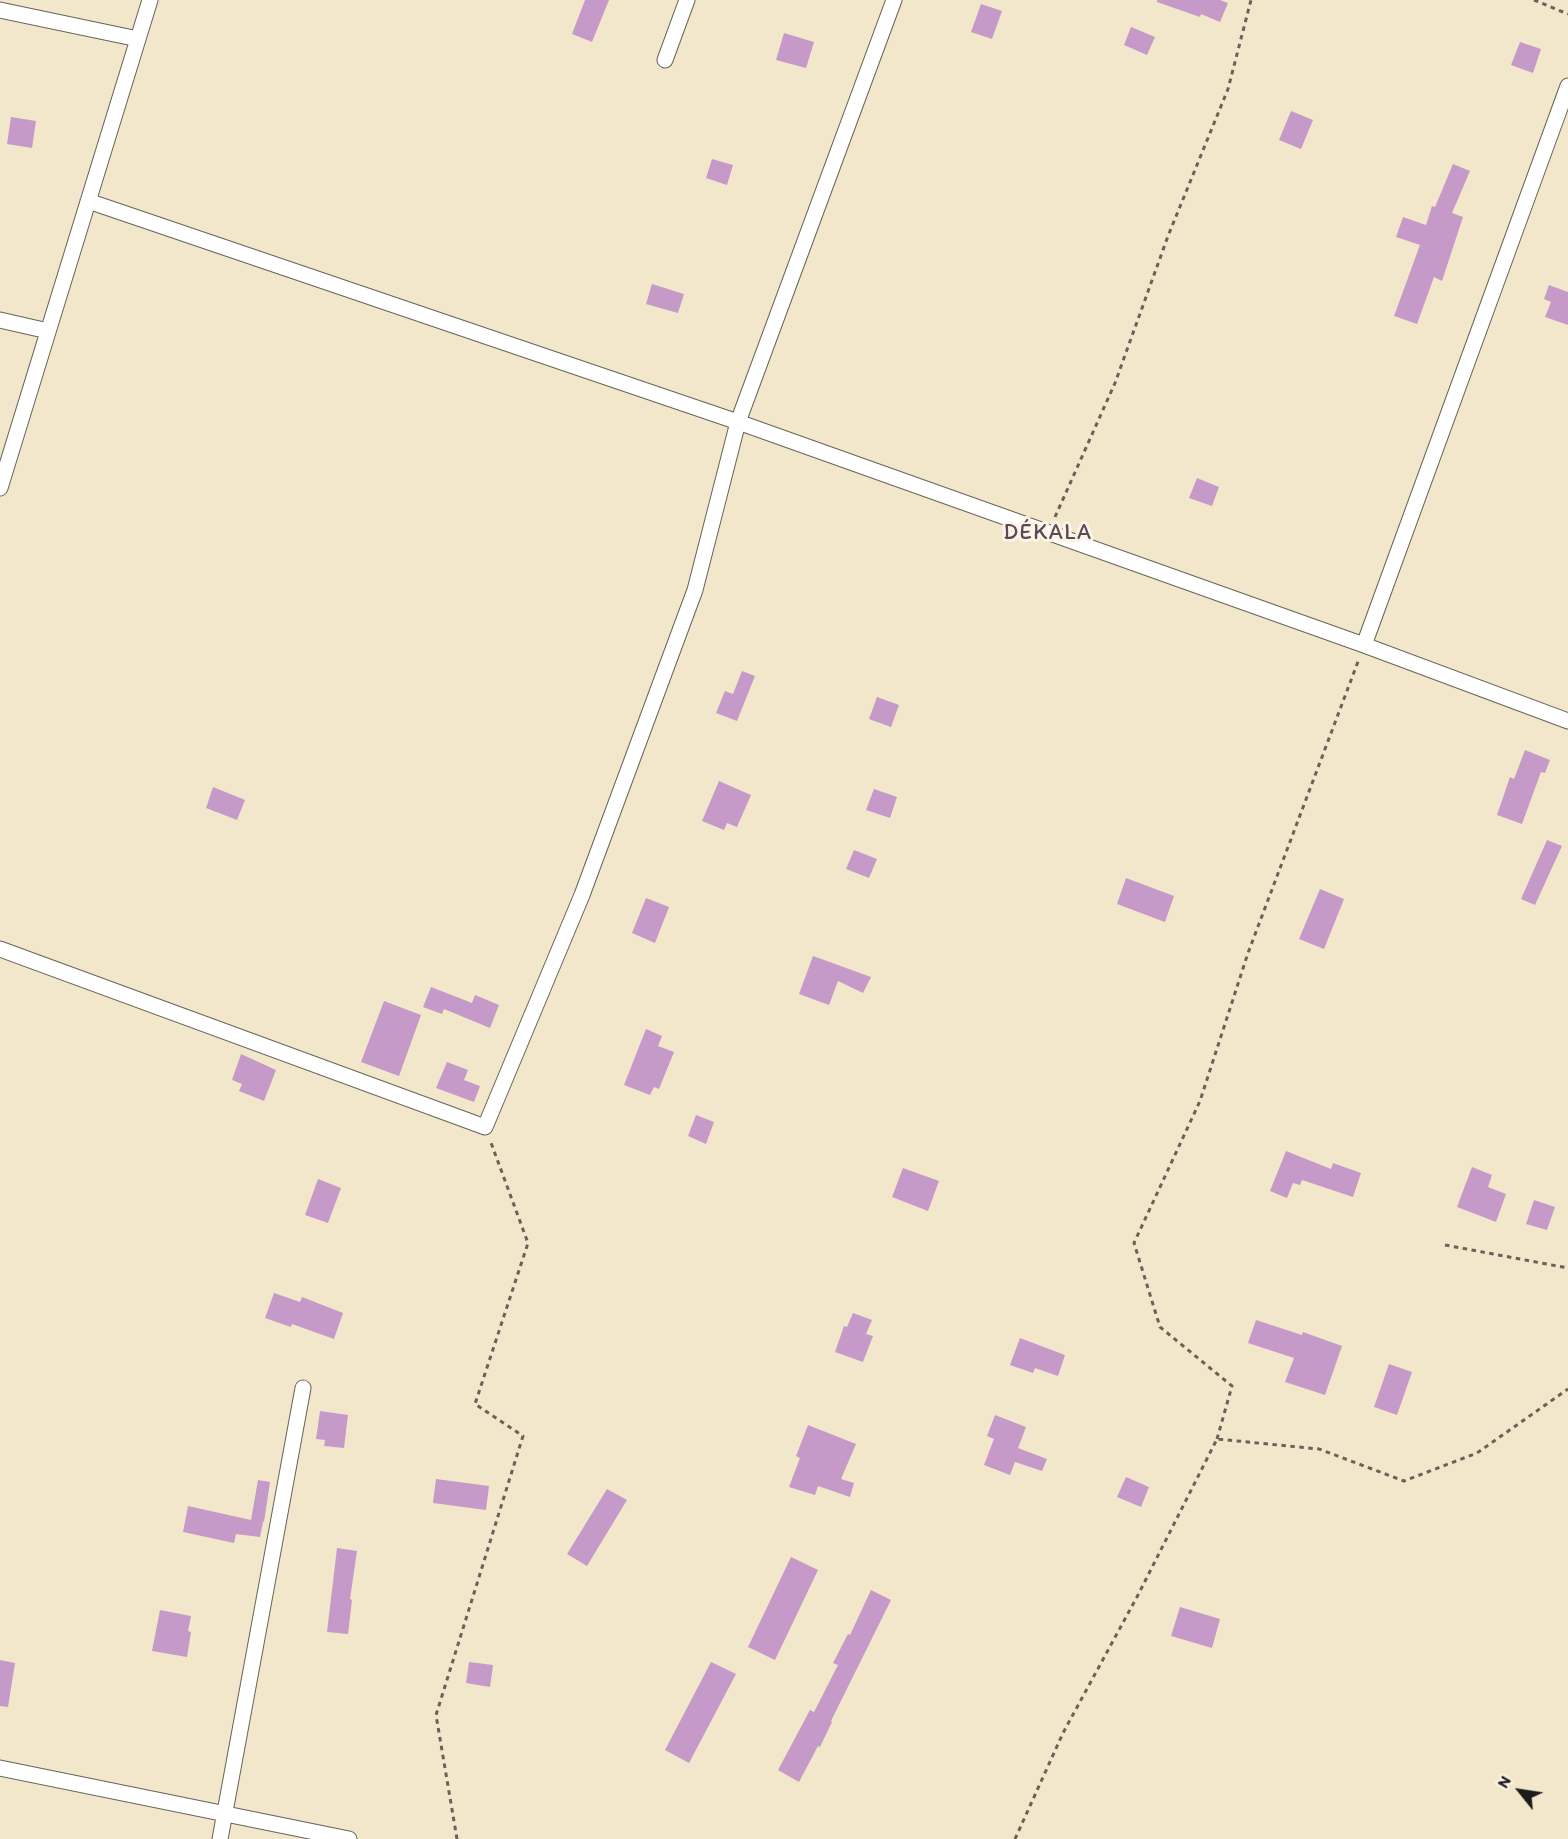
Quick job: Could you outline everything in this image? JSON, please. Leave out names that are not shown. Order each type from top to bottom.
[{"type":"street","points":[[0,488],[150,0]]},
{"type":"street","points":[[665,60],[687,0]]},
{"type":"street","points":[[0,949],[485,1127],[582,895],[695,590],[738,422],[894,0]]},
{"type":"street","points":[[0,10],[138,39]]},
{"type":"street","points":[[1364,645],[1568,86]]},
{"type":"street","points":[[88,201],[738,422],[1364,645],[1568,721]]},
{"type":"street","points":[[0,320],[48,331]]},
{"type":"street","points":[[220,1839],[303,1388]]},
{"type":"street","points":[[0,1768],[349,1839]]},
{"type":"path","points":[[1048,533],[1115,383],[1168,236],[1228,89],[1251,0]]},
{"type":"path","points":[[1534,0],[1568,14]]},
{"type":"path","points":[[1015,1839],[1063,1733],[1138,1595],[1217,1438],[1232,1386],[1160,1327],[1134,1243],[1200,1101],[1248,953],[1364,645]]},
{"type":"path","points":[[457,1839],[436,1715],[523,1436],[475,1404],[528,1243],[485,1127]]},
{"type":"path","points":[[1445,1245],[1568,1268]]},
{"type":"path","points":[[1217,1438],[1319,1449],[1404,1481],[1477,1453],[1568,1389]]},
{"type":"building","points":[[585,0],[609,0],[592,42],[572,34]]},
{"type":"building","points":[[1157,0],[1220,0],[1228,3],[1220,22],[1201,14],[1200,17],[1157,2]]},
{"type":"building","points":[[981,4],[1002,11],[992,39],[971,32]]},
{"type":"building","points":[[1131,27],[1155,37],[1147,55],[1124,45]]},
{"type":"building","points":[[784,33],[814,42],[806,68],[776,60]]},
{"type":"building","points":[[1520,42],[1541,49],[1533,73],[1511,65]]},
{"type":"building","points":[[1291,111],[1313,120],[1301,149],[1279,140]]},
{"type":"building","points":[[11,117],[36,121],[32,148],[7,144]]},
{"type":"building","points":[[712,159],[733,165],[727,185],[706,178]]},
{"type":"building","points":[[1453,164],[1470,171],[1452,213],[1463,217],[1442,281],[1434,277],[1417,324],[1394,316],[1420,245],[1396,237],[1403,217],[1426,225],[1432,206],[1435,207]]},
{"type":"building","points":[[652,284],[684,294],[678,313],[646,304]]},
{"type":"building","points":[[1549,285],[1568,292],[1568,325],[1545,317],[1551,302],[1544,299]]},
{"type":"building","points":[[1197,478],[1219,487],[1212,506],[1189,498]]},
{"type":"building","points":[[742,671],[755,676],[737,721],[716,713],[725,691],[733,694]]},
{"type":"building","points":[[877,697],[899,705],[891,727],[869,719]]},
{"type":"building","points":[[1525,750],[1550,760],[1545,773],[1541,772],[1522,824],[1497,815],[1510,777],[1514,779]]},
{"type":"building","points":[[719,781],[751,795],[737,827],[727,823],[724,830],[702,821]]},
{"type":"building","points":[[213,787],[245,800],[237,820],[206,808]]},
{"type":"building","points":[[874,789],[897,797],[890,818],[866,810]]},
{"type":"building","points":[[1547,840],[1562,846],[1535,905],[1521,899]]},
{"type":"building","points":[[854,850],[877,859],[869,878],[846,869]]},
{"type":"building","points":[[1126,878],[1174,896],[1165,922],[1117,904]]},
{"type":"building","points":[[1320,889],[1344,899],[1324,949],[1299,939]]},
{"type":"building","points":[[646,898],[669,907],[655,943],[632,933]]},
{"type":"building","points":[[813,956],[871,977],[863,993],[838,981],[829,1005],[799,994]]},
{"type":"building","points":[[431,987],[472,1003],[475,995],[499,1005],[490,1028],[444,1009],[442,1014],[423,1007]]},
{"type":"building","points":[[384,1001],[421,1015],[399,1076],[361,1062]]},
{"type":"building","points":[[646,1029],[662,1036],[658,1046],[674,1052],[659,1089],[654,1087],[650,1095],[624,1085]]},
{"type":"building","points":[[241,1054],[276,1070],[264,1101],[239,1091],[242,1084],[232,1080]]},
{"type":"building","points":[[447,1062],[468,1070],[464,1080],[480,1086],[474,1102],[436,1088]]},
{"type":"building","points":[[696,1115],[714,1122],[706,1144],[688,1136]]},
{"type":"building","points":[[1286,1151],[1331,1169],[1333,1163],[1361,1173],[1353,1197],[1302,1180],[1300,1185],[1293,1183],[1287,1198],[1270,1191]]},
{"type":"building","points":[[1472,1167],[1492,1175],[1488,1187],[1506,1194],[1496,1222],[1457,1207]]},
{"type":"building","points":[[903,1168],[939,1181],[928,1211],[892,1197]]},
{"type":"building","points":[[318,1179],[341,1188],[328,1223],[305,1215]]},
{"type":"building","points":[[1534,1200],[1555,1207],[1547,1230],[1526,1224]]},
{"type":"building","points":[[274,1293],[300,1302],[302,1297],[343,1313],[334,1339],[292,1324],[291,1327],[265,1318]]},
{"type":"building","points":[[853,1313],[872,1320],[866,1334],[873,1336],[863,1362],[835,1352],[844,1326],[847,1327]]},
{"type":"building","points":[[1256,1320],[1302,1335],[1303,1332],[1342,1346],[1325,1395],[1285,1382],[1294,1358],[1248,1343]]},
{"type":"building","points":[[1020,1338],[1065,1355],[1058,1376],[1035,1368],[1033,1373],[1010,1365]]},
{"type":"building","points":[[1389,1364],[1412,1372],[1397,1415],[1374,1407]]},
{"type":"building","points":[[320,1411],[348,1415],[344,1448],[324,1446],[325,1440],[316,1439]]},
{"type":"building","points":[[995,1415],[1026,1427],[1018,1448],[1047,1459],[1042,1471],[1015,1462],[1010,1475],[984,1465],[994,1439],[987,1436]]},
{"type":"building","points":[[808,1425],[856,1444],[841,1479],[854,1483],[850,1497],[818,1486],[815,1495],[789,1487],[800,1458],[796,1456]]},
{"type":"building","points":[[1126,1477],[1149,1487],[1141,1507],[1117,1497]]},
{"type":"building","points":[[436,1479],[489,1486],[486,1510],[433,1503]]},
{"type":"building","points":[[258,1480],[270,1482],[264,1522],[260,1521],[263,1522],[260,1537],[236,1534],[234,1543],[183,1532],[188,1506],[251,1520]]},
{"type":"building","points":[[607,1489],[627,1500],[587,1566],[567,1554]]},
{"type":"building","points":[[337,1548],[357,1551],[348,1634],[327,1632]]},
{"type":"building","points":[[791,1557],[818,1570],[775,1660],[748,1647]]},
{"type":"building","points":[[871,1590],[891,1600],[820,1747],[818,1746],[799,1782],[778,1770],[810,1710],[814,1712],[838,1665],[833,1663],[848,1634],[850,1635]]},
{"type":"building","points":[[1180,1607],[1220,1619],[1212,1648],[1171,1636]]},
{"type":"building","points":[[160,1610],[191,1616],[187,1657],[152,1651]]},
{"type":"building","points":[[0,1660],[15,1663],[8,1707],[0,1706]]},
{"type":"building","points":[[469,1662],[493,1665],[490,1687],[466,1683]]},
{"type":"building","points":[[711,1662],[736,1674],[689,1763],[665,1750]]},
{"type":"district","name":"DÉKALA","points":[[1048,533]]}]
